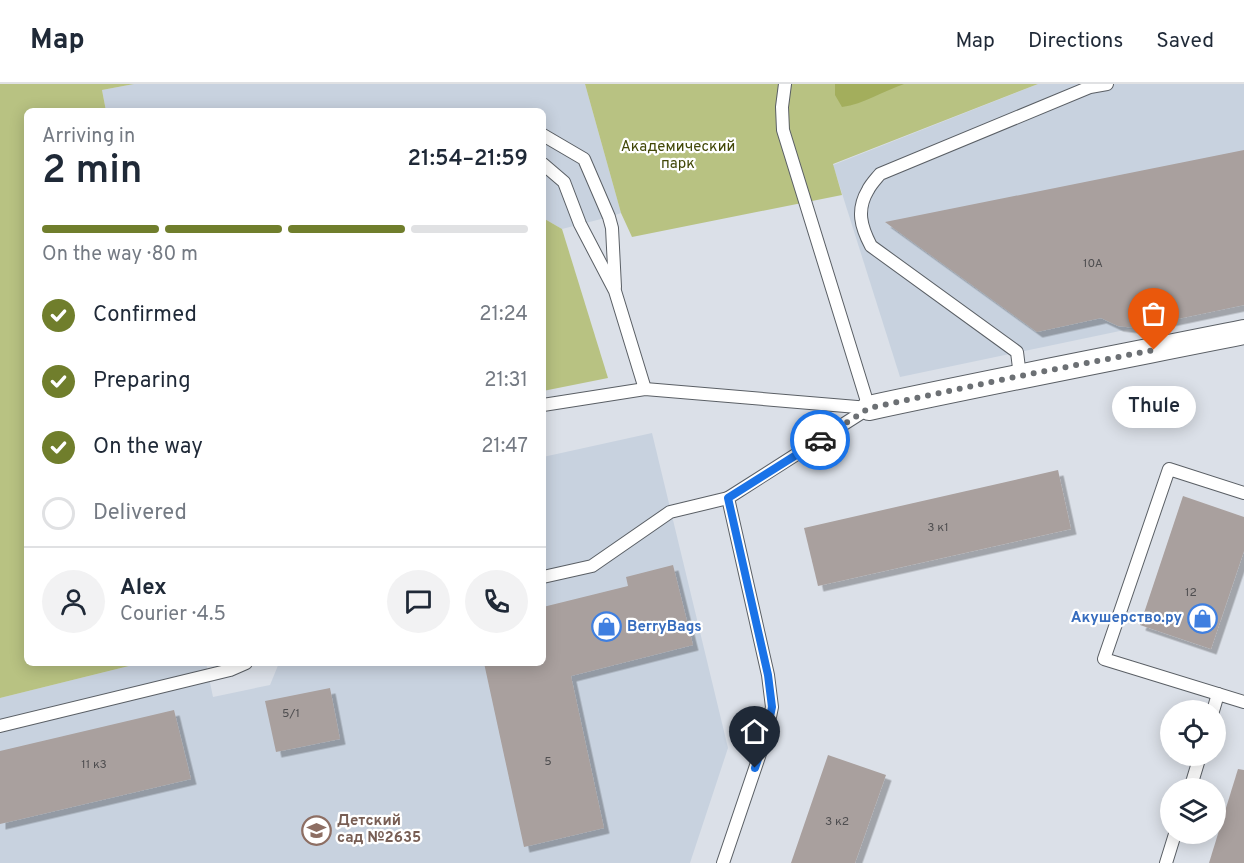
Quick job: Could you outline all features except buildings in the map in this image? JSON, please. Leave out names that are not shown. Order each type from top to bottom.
[{"type":"street","points":[[869,408],[1244,332]]},
{"type":"lane","points":[[785,84],[782,107],[783,130],[869,408]]},
{"type":"lane","points":[[1020,376],[1017,352],[871,246],[863,230],[860,211],[868,189],[880,174],[1090,87],[1107,84]]},
{"type":"lane","points":[[546,137],[584,159],[612,228],[615,291]]},
{"type":"lane","points":[[546,167],[564,182],[580,224],[615,291],[645,389]]},
{"type":"lane","points":[[546,405],[645,389],[869,408]]},
{"type":"lane","points":[[546,576],[592,566],[670,512],[728,498],[869,408]]},
{"type":"lane","points":[[1244,493],[1169,469],[1104,659],[1244,702]]},
{"type":"lane","points":[[723,863],[766,736],[772,707],[768,675],[728,498]]},
{"type":"lane","points":[[0,726],[239,666]]},
{"type":"lane","points":[[1216,700],[1218,694]]},
{"type":"lane","points":[[1166,863],[1172,844]]},
{"type":"shaded area","points":[[134,84],[585,84],[621,213],[562,229],[546,220],[546,108],[105,108],[102,90]]},
{"type":"shaded area","points":[[1038,84],[1244,84],[1244,305],[900,377],[833,165]]},
{"type":"shaded area","points":[[652,433],[728,748],[690,863],[0,863],[0,698],[129,666],[207,666],[213,697],[270,685],[278,666],[546,666],[546,456]]},
{"type":"green space","points":[[0,84],[134,84],[102,90],[105,108],[24,108],[24,666],[129,666],[0,698]]},
{"type":"green space","name":"Академический парк","points":[[585,84],[1038,84],[833,164],[842,195],[632,237],[621,213]]},
{"type":"green space","points":[[835,84],[904,84],[858,103],[842,107],[835,95]]},
{"type":"green space","points":[[546,220],[562,229],[608,378],[546,390]]},
{"type":"way so far","points":[[820,440],[869,408],[1154,350]]},
{"type":"place","name":"Thule","points":[[1154,350]]},
{"type":"place","name":"Акушерство.ру","points":[[1203,618]]},
{"type":"place","name":"BerryBags","points":[[606,627]]},
{"type":"place","name":"Детский сад №2635","points":[[316,830]]},
{"type":"route","points":[[755,768],[766,736],[772,707],[768,675],[728,498],[820,440]]}]
